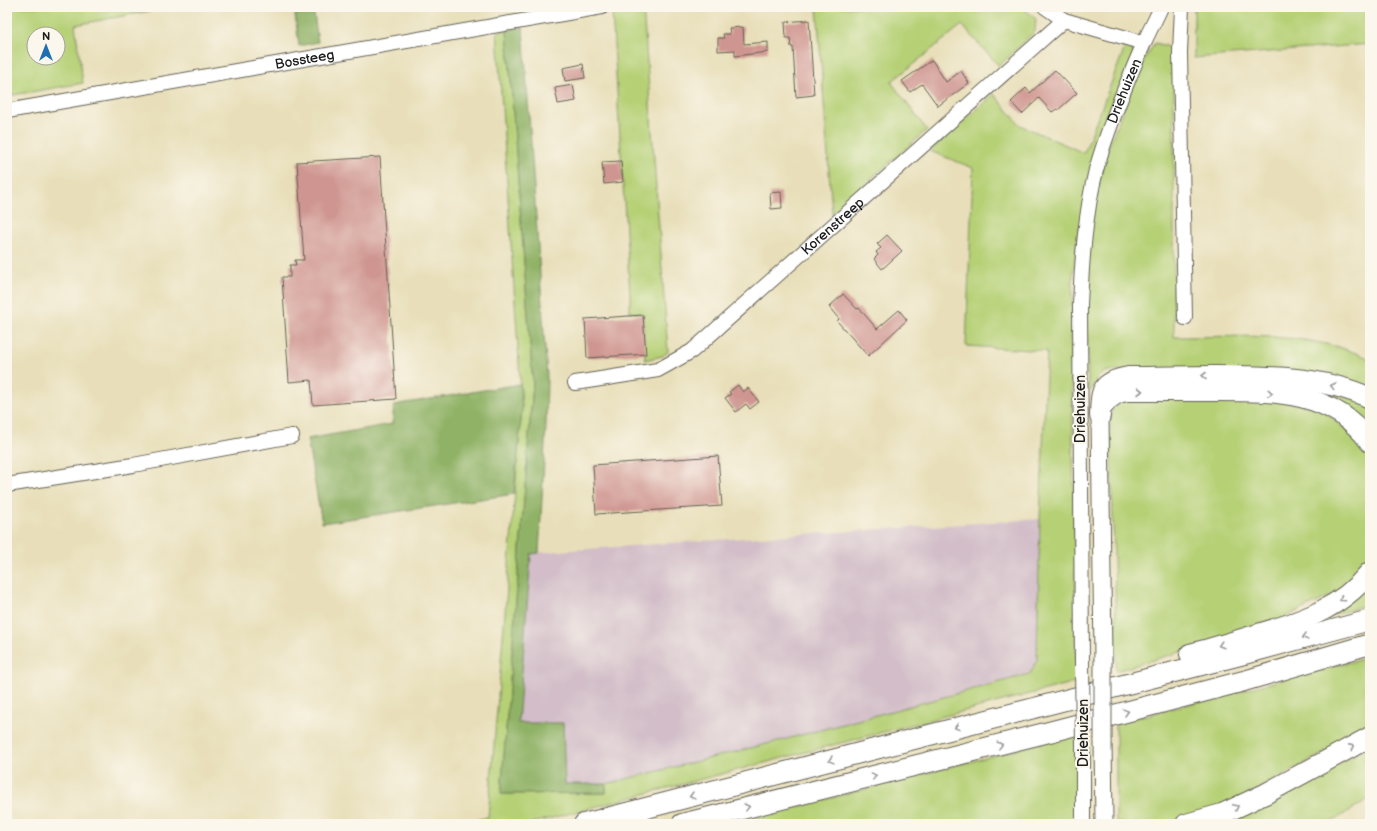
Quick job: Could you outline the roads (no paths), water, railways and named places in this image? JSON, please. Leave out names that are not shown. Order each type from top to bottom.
[{"type":"highway","points":[[1100,416],[1101,394],[1104,389],[1113,381],[1128,377],[1232,376],[1282,378],[1331,385],[1359,393],[1370,398]]},
{"type":"highway","points":[[1100,416],[1110,397],[1122,392],[1219,391],[1278,393],[1301,397],[1328,406],[1356,426],[1370,442]]},
{"type":"highway","points":[[1062,700],[1138,670],[1302,620],[1322,612],[1357,587],[1370,572]]},
{"type":"highway","points":[[584,824],[1244,654],[1370,620]]},
{"type":"highway","points":[[682,824],[1053,731],[1244,681],[1370,644]]},
{"type":"highway","points":[[1186,824],[1222,814],[1265,794],[1370,737]]},
{"type":"main road","name":"Driehuizen","points":[[1100,416],[1104,824]]},
{"type":"street","name":"Bossteeg","points":[[7,111],[602,7]]},
{"type":"street","points":[[1044,7],[1064,20],[1144,43]]},
{"type":"street","name":"Driehuizen","points":[[1083,824],[1080,305],[1083,247],[1096,171],[1118,107],[1144,43],[1161,7]]},
{"type":"street","points":[[1182,7],[1180,52],[1185,318]]},
{"type":"street","name":"Korenstreep","points":[[575,383],[658,370],[692,350],[1064,20]]},
{"type":"street","points":[[7,485],[134,465],[292,436]]}]
